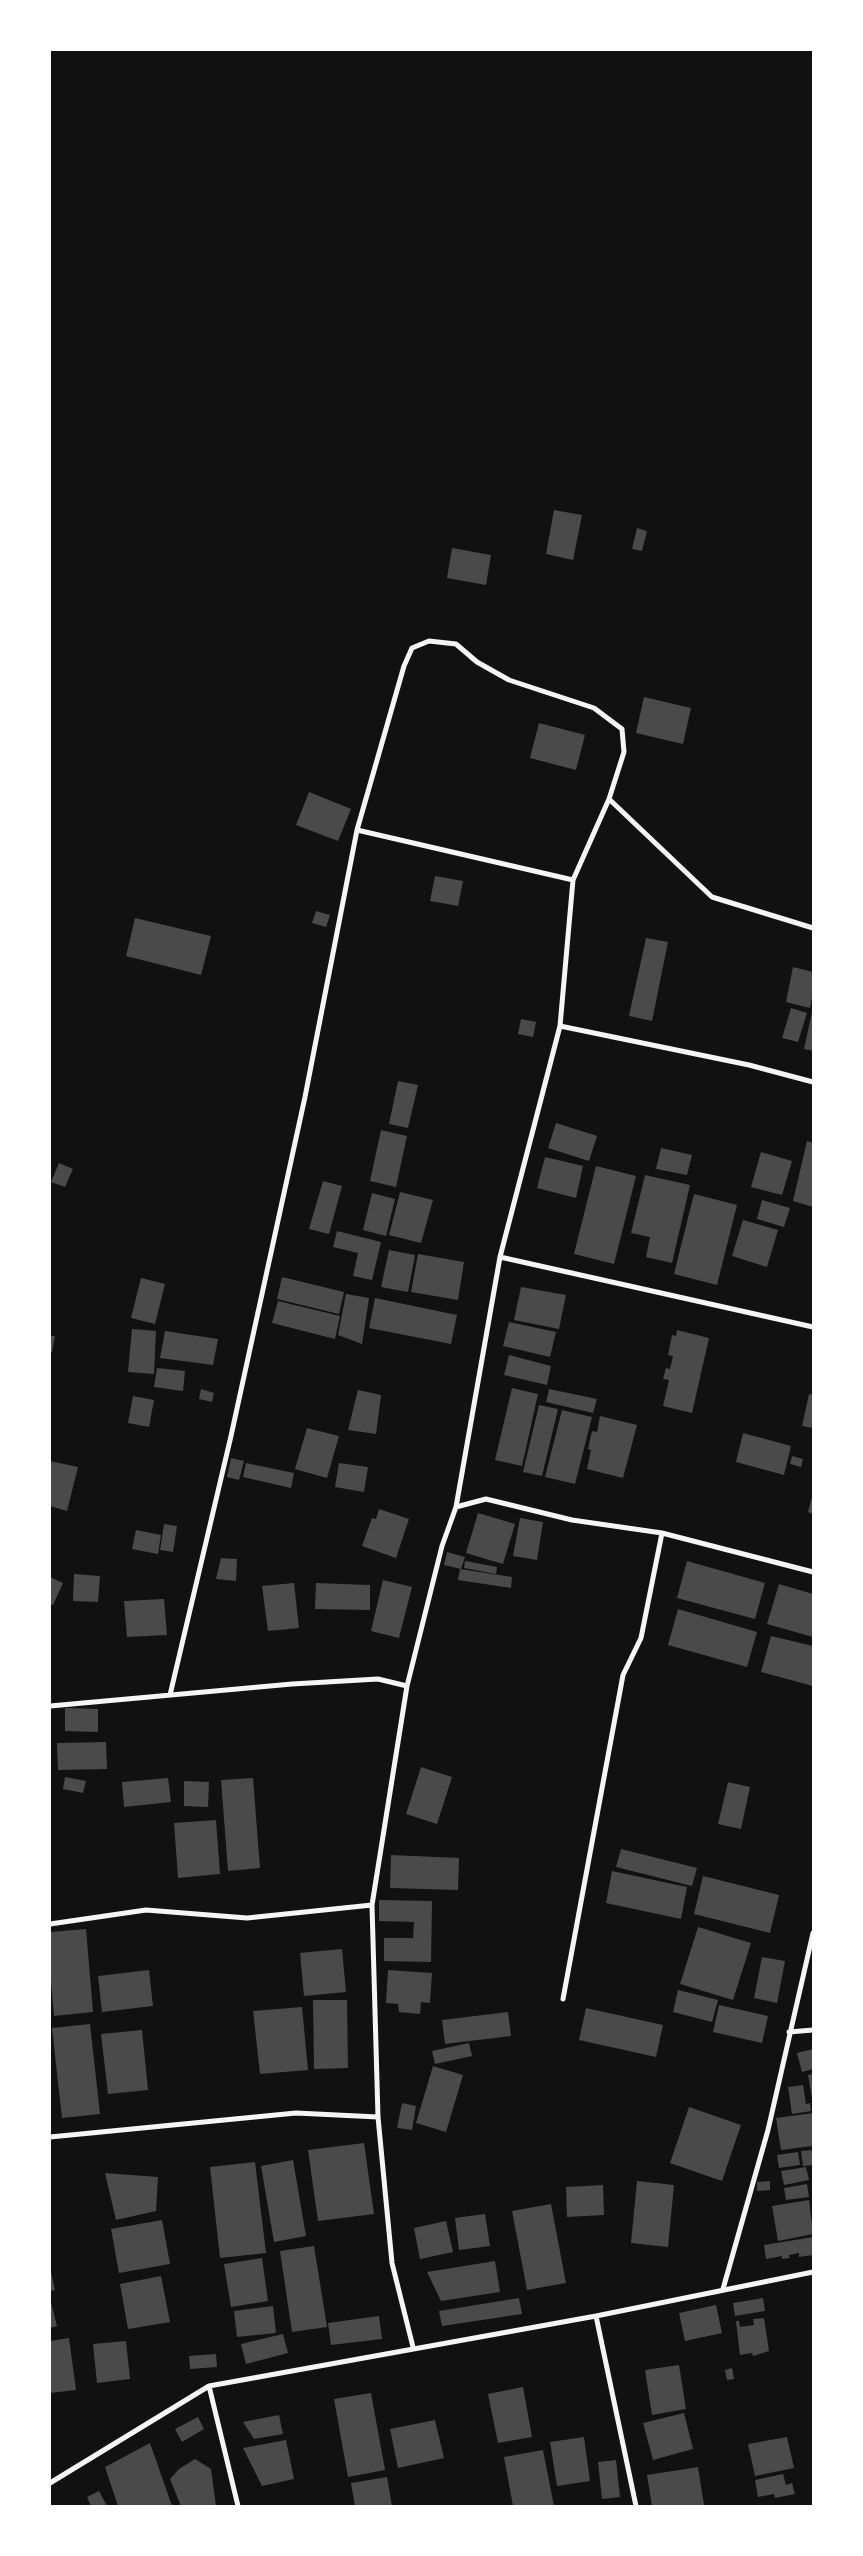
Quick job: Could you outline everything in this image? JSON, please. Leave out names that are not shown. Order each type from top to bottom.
[{"type":"street","points":[[170,1695],[231,1436],[306,1097],[357,830],[404,666],[412,648],[429,641],[456,644],[477,662],[509,680],[594,708],[622,729],[624,752],[609,799],[573,880],[560,1026],[500,1257],[456,1507],[442,1546],[407,1686],[372,1905],[378,2117],[392,2264],[413,2347]]},
{"type":"street","points":[[609,799],[712,896],[813,928]]},
{"type":"street","points":[[357,830],[573,880]]},
{"type":"street","points":[[560,1026],[749,1066],[813,1082]]},
{"type":"street","points":[[500,1257],[813,1327]]},
{"type":"street","points":[[456,1507],[486,1499],[572,1520],[662,1533],[813,1572]]},
{"type":"street","points":[[563,1999],[623,1675],[641,1638],[662,1533]]},
{"type":"street","points":[[50,1706],[378,1679],[407,1686]]},
{"type":"street","points":[[50,1924],[146,1910],[247,1918],[372,1905]]},
{"type":"street","points":[[723,2289],[768,2130],[813,1933]]},
{"type":"street","points":[[789,2032],[813,2030]]},
{"type":"street","points":[[50,2137],[296,2113],[378,2117]]},
{"type":"street","points":[[50,2483],[209,2386],[413,2347],[596,2316],[813,2272]]},
{"type":"street","points":[[596,2316],[636,2506]]},
{"type":"street","points":[[209,2386],[238,2506]]},
{"type":"building","points":[[554,510],[582,515],[573,560],[546,554]]},
{"type":"building","points":[[637,528],[647,531],[642,551],[632,549]]},
{"type":"building","points":[[452,548],[491,555],[486,585],[447,578]]},
{"type":"building","points":[[644,697],[691,708],[683,744],[636,733]]},
{"type":"building","points":[[539,723],[585,735],[576,770],[530,758]]},
{"type":"building","points":[[309,792],[351,809],[338,841],[296,825]]},
{"type":"building","points":[[435,876],[463,881],[458,906],[430,901]]},
{"type":"building","points":[[316,911],[330,915],[326,927],[312,923]]},
{"type":"building","points":[[135,918],[211,936],[201,975],[126,956]]},
{"type":"building","points":[[646,938],[668,942],[652,1021],[629,1016]]},
{"type":"building","points":[[793,967],[813,972],[813,993],[810,1008],[786,1002]]},
{"type":"building","points":[[791,1008],[807,1013],[798,1042],[782,1038]]},
{"type":"building","points":[[813,1012],[813,1051],[804,1049]]},
{"type":"building","points":[[521,1019],[536,1022],[533,1037],[518,1034]]},
{"type":"building","points":[[398,1081],[418,1085],[408,1128],[389,1124]]},
{"type":"building","points":[[556,1123],[597,1136],[589,1161],[548,1148]]},
{"type":"building","points":[[381,1130],[407,1136],[396,1187],[370,1181]]},
{"type":"building","points":[[807,1141],[813,1143],[813,1207],[793,1201]]},
{"type":"building","points":[[661,1148],[692,1155],[687,1175],[656,1169]]},
{"type":"building","points":[[761,1152],[792,1161],[782,1195],[751,1187]]},
{"type":"building","points":[[545,1157],[583,1166],[576,1198],[537,1188]]},
{"type":"building","points":[[59,1163],[73,1169],[65,1187],[51,1182]]},
{"type":"building","points":[[596,1166],[636,1176],[614,1264],[574,1254]]},
{"type":"building","points":[[645,1175],[690,1185],[672,1263],[646,1257],[650,1237],[631,1233]]},
{"type":"building","points":[[323,1181],[342,1186],[329,1234],[309,1229]]},
{"type":"building","points":[[400,1192],[433,1200],[421,1243],[389,1235]]},
{"type":"building","points":[[372,1193],[395,1199],[386,1236],[363,1230]]},
{"type":"building","points":[[694,1194],[737,1205],[717,1285],[674,1274]]},
{"type":"building","points":[[762,1200],[790,1208],[784,1227],[757,1219]]},
{"type":"building","points":[[743,1220],[778,1230],[767,1267],[732,1256]]},
{"type":"building","points":[[337,1231],[381,1242],[372,1280],[353,1276],[358,1253],[333,1247]]},
{"type":"building","points":[[389,1250],[415,1255],[408,1292],[381,1287]]},
{"type":"building","points":[[418,1254],[464,1262],[458,1300],[411,1292]]},
{"type":"building","points":[[282,1277],[344,1292],[339,1314],[277,1299]]},
{"type":"building","points":[[141,1278],[165,1284],[155,1324],[131,1318]]},
{"type":"building","points":[[521,1287],[566,1295],[559,1329],[514,1320]]},
{"type":"building","points":[[346,1294],[369,1298],[362,1344],[338,1335]]},
{"type":"building","points":[[375,1298],[457,1315],[451,1344],[369,1328]]},
{"type":"building","points":[[278,1301],[340,1316],[335,1339],[272,1323]]},
{"type":"building","points":[[509,1322],[556,1332],[550,1357],[503,1346]]},
{"type":"building","points":[[132,1329],[156,1331],[154,1374],[128,1372]]},
{"type":"building","points":[[677,1330],[709,1338],[692,1413],[663,1406],[669,1380],[663,1379],[666,1368],[670,1369],[673,1356],[668,1355],[672,1335],[676,1336]]},
{"type":"building","points":[[165,1331],[218,1339],[213,1365],[160,1358]]},
{"type":"building","points":[[50,1336],[55,1336],[52,1352],[50,1352]]},
{"type":"building","points":[[509,1355],[551,1366],[547,1385],[504,1375]]},
{"type":"building","points":[[157,1368],[185,1371],[183,1391],[154,1387]]},
{"type":"building","points":[[512,1388],[538,1394],[522,1466],[495,1460]]},
{"type":"building","points":[[201,1389],[214,1393],[212,1402],[199,1399]]},
{"type":"building","points":[[549,1389],[597,1399],[593,1413],[546,1402]]},
{"type":"building","points":[[358,1390],[381,1395],[376,1434],[348,1430]]},
{"type":"building","points":[[809,1394],[813,1395],[813,1428],[802,1426]]},
{"type":"building","points":[[133,1396],[154,1400],[149,1427],[128,1423]]},
{"type":"building","points":[[539,1405],[558,1409],[542,1476],[523,1472]]},
{"type":"building","points":[[562,1410],[592,1417],[575,1484],[545,1477]]},
{"type":"building","points":[[600,1416],[637,1425],[623,1478],[587,1469],[591,1450],[588,1449],[592,1431],[597,1432]]},
{"type":"building","points":[[307,1428],[339,1436],[327,1478],[295,1469]]},
{"type":"building","points":[[743,1433],[791,1446],[784,1475],[736,1462]]},
{"type":"building","points":[[792,1456],[803,1459],[801,1467],[790,1464]]},
{"type":"building","points":[[231,1458],[244,1461],[239,1480],[227,1477]]},
{"type":"building","points":[[50,1461],[78,1467],[67,1511],[50,1506]]},
{"type":"building","points":[[246,1463],[294,1473],[291,1488],[243,1477]]},
{"type":"building","points":[[339,1463],[368,1467],[364,1492],[335,1487]]},
{"type":"building","points":[[813,1493],[813,1514],[808,1512]]},
{"type":"building","points":[[379,1509],[409,1519],[396,1558],[362,1546],[372,1518],[376,1519]]},
{"type":"building","points":[[478,1513],[515,1524],[503,1564],[466,1553]]},
{"type":"building","points":[[520,1518],[543,1522],[537,1560],[513,1556]]},
{"type":"building","points":[[164,1524],[177,1526],[173,1552],[160,1550]]},
{"type":"building","points":[[136,1530],[161,1535],[158,1554],[132,1549]]},
{"type":"building","points":[[447,1552],[465,1557],[461,1569],[444,1565]]},
{"type":"building","points":[[221,1558],[237,1559],[236,1581],[216,1579]]},
{"type":"building","points":[[465,1561],[497,1567],[496,1574],[464,1568]]},
{"type":"building","points":[[687,1561],[765,1583],[755,1619],[677,1598]]},
{"type":"building","points":[[460,1569],[512,1577],[511,1588],[458,1580]]},
{"type":"building","points":[[74,1574],[100,1576],[98,1602],[73,1601]]},
{"type":"building","points":[[50,1577],[63,1583],[53,1605],[50,1604]]},
{"type":"building","points":[[383,1580],[412,1587],[399,1638],[371,1631]]},
{"type":"building","points":[[294,1583],[299,1628],[268,1631],[262,1586]]},
{"type":"building","points":[[316,1583],[370,1585],[370,1610],[315,1609]]},
{"type":"building","points":[[779,1584],[813,1594],[813,1637],[767,1624]]},
{"type":"building","points":[[164,1599],[167,1635],[127,1637],[124,1601]]},
{"type":"building","points":[[678,1609],[757,1632],[747,1667],[668,1645]]},
{"type":"building","points":[[771,1636],[813,1646],[813,1686],[761,1672]]},
{"type":"building","points":[[65,1708],[98,1709],[98,1732],[65,1731]]},
{"type":"building","points":[[106,1742],[107,1769],[58,1770],[57,1743]]},
{"type":"building","points":[[421,1767],[452,1777],[437,1824],[406,1814]]},
{"type":"building","points":[[65,1777],[86,1781],[83,1793],[63,1789]]},
{"type":"building","points":[[168,1778],[171,1802],[124,1807],[122,1782]]},
{"type":"building","points":[[253,1778],[260,1868],[228,1871],[221,1780]]},
{"type":"building","points":[[184,1781],[209,1782],[208,1807],[184,1806]]},
{"type":"building","points":[[728,1782],[750,1787],[741,1829],[718,1824]]},
{"type":"building","points":[[216,1820],[220,1874],[178,1878],[174,1823]]},
{"type":"building","points":[[621,1849],[697,1868],[692,1886],[616,1867]]},
{"type":"building","points":[[391,1855],[459,1858],[458,1890],[390,1888]]},
{"type":"building","points":[[612,1871],[687,1887],[681,1919],[606,1903]]},
{"type":"building","points":[[703,1876],[779,1895],[770,1933],[694,1914]]},
{"type":"building","points":[[379,1900],[432,1901],[431,1962],[384,1961],[384,1938],[413,1938],[414,1922],[379,1921]]},
{"type":"building","points":[[698,1927],[751,1943],[733,2000],[680,1984]]},
{"type":"building","points":[[86,1929],[93,2012],[54,2016],[50,1970],[50,1932]]},
{"type":"building","points":[[342,1949],[346,1992],[304,1996],[300,1953]]},
{"type":"building","points":[[762,1957],[785,1961],[777,2003],[754,1998]]},
{"type":"building","points":[[149,1970],[153,2006],[102,2012],[98,1976]]},
{"type":"building","points":[[388,1970],[432,1973],[430,2003],[421,2002],[420,2014],[399,2012],[398,2004],[386,2003]]},
{"type":"building","points":[[678,1990],[718,2000],[712,2022],[673,2012]]},
{"type":"building","points":[[313,2000],[347,2000],[348,2068],[314,2069]]},
{"type":"building","points":[[719,2005],[768,2016],[762,2043],[713,2032]]},
{"type":"building","points":[[302,2007],[308,2070],[260,2074],[253,2011]]},
{"type":"building","points":[[586,2008],[663,2025],[656,2057],[579,2040]]},
{"type":"building","points":[[508,2012],[511,2036],[445,2044],[442,2020]]},
{"type":"building","points":[[90,2024],[100,2114],[62,2118],[52,2028]]},
{"type":"building","points":[[142,2030],[148,2090],[108,2094],[101,2034]]},
{"type":"building","points":[[469,2043],[472,2056],[435,2064],[432,2051]]},
{"type":"building","points":[[813,2049],[813,2069],[802,2072],[797,2053]]},
{"type":"building","points":[[433,2066],[463,2075],[446,2132],[416,2123]]},
{"type":"building","points":[[813,2074],[813,2099],[812,2099],[808,2075]]},
{"type":"building","points":[[803,2085],[806,2104],[810,2103],[811,2111],[792,2114],[788,2087]]},
{"type":"building","points":[[402,2103],[416,2106],[412,2130],[397,2128]]},
{"type":"building","points":[[689,2107],[741,2125],[722,2181],[670,2163]]},
{"type":"building","points":[[813,2113],[813,2146],[781,2150],[776,2118]]},
{"type":"building","points":[[364,2143],[374,2214],[318,2221],[308,2150]]},
{"type":"building","points":[[813,2150],[813,2165],[803,2166],[801,2151]]},
{"type":"building","points":[[798,2152],[800,2165],[779,2168],[777,2155]]},
{"type":"building","points":[[293,2160],[306,2236],[274,2242],[261,2166]]},
{"type":"building","points":[[255,2162],[266,2253],[220,2258],[210,2167]]},
{"type":"building","points":[[806,2167],[809,2180],[784,2185],[781,2171]]},
{"type":"building","points":[[105,2173],[158,2177],[156,2211],[116,2220]]},
{"type":"building","points":[[637,2181],[674,2185],[668,2247],[631,2243]]},
{"type":"building","points":[[770,2181],[770,2190],[757,2191],[757,2182]]},
{"type":"building","points":[[807,2184],[809,2197],[786,2200],[784,2188]]},
{"type":"building","points":[[603,2185],[604,2215],[567,2217],[566,2187]]},
{"type":"building","points":[[809,2200],[813,2234],[778,2241],[772,2206]]},
{"type":"building","points":[[551,2204],[566,2283],[527,2290],[512,2211]]},
{"type":"building","points":[[485,2214],[490,2246],[459,2250],[455,2218]]},
{"type":"building","points":[[162,2220],[170,2264],[119,2273],[111,2229]]},
{"type":"building","points":[[446,2221],[453,2252],[420,2259],[414,2228]]},
{"type":"building","points":[[813,2237],[813,2255],[799,2257],[799,2253],[789,2255],[790,2258],[782,2259],[782,2256],[766,2259],[764,2245]]},
{"type":"building","points":[[314,2246],[327,2327],[292,2332],[280,2251]]},
{"type":"building","points":[[262,2258],[268,2301],[231,2307],[224,2264]]},
{"type":"building","points":[[495,2261],[500,2292],[441,2301],[427,2272]]},
{"type":"building","points":[[50,2267],[55,2290],[50,2291]]},
{"type":"building","points":[[161,2276],[170,2322],[128,2329],[120,2284]]},
{"type":"building","points":[[50,2298],[57,2326],[50,2328]]},
{"type":"building","points":[[519,2298],[522,2314],[442,2326],[439,2311]]},
{"type":"building","points":[[763,2298],[765,2311],[735,2316],[733,2303]]},
{"type":"building","points":[[716,2305],[722,2333],[685,2341],[679,2313]]},
{"type":"building","points":[[273,2306],[276,2333],[237,2337],[234,2311]]},
{"type":"building","points":[[379,2316],[382,2339],[331,2345],[328,2323]]},
{"type":"building","points":[[764,2318],[769,2351],[753,2356],[752,2353],[740,2355],[736,2321],[739,2321],[740,2327],[754,2325],[753,2319]]},
{"type":"building","points":[[283,2334],[288,2353],[246,2364],[241,2344]]},
{"type":"building","points":[[69,2338],[76,2390],[50,2393],[50,2341]]},
{"type":"building","points":[[126,2341],[130,2379],[97,2383],[93,2344]]},
{"type":"building","points":[[216,2354],[217,2367],[190,2369],[189,2356]]},
{"type":"building","points":[[679,2365],[686,2409],[652,2415],[645,2370]]},
{"type":"building","points":[[732,2368],[734,2379],[727,2380],[725,2370]]},
{"type":"building","points":[[523,2387],[532,2437],[498,2443],[488,2394]]},
{"type":"building","points":[[371,2393],[385,2470],[348,2477],[334,2399]]},
{"type":"building","points":[[684,2413],[693,2449],[653,2460],[643,2423]]},
{"type":"building","points":[[279,2415],[283,2434],[254,2439],[243,2422]]},
{"type":"building","points":[[198,2417],[204,2429],[182,2442],[175,2429]]},
{"type":"building","points":[[435,2420],[444,2458],[398,2468],[390,2429]]},
{"type":"building","points":[[584,2437],[590,2481],[557,2486],[550,2442]]},
{"type":"building","points":[[787,2437],[794,2468],[755,2476],[748,2444]]},
{"type":"building","points":[[286,2440],[294,2479],[262,2486],[243,2448]]},
{"type":"building","points":[[150,2443],[172,2506],[118,2506],[105,2467]]},
{"type":"building","points":[[543,2450],[554,2506],[513,2506],[504,2457]]},
{"type":"building","points":[[195,2459],[211,2469],[216,2506],[181,2506],[170,2479],[179,2469]]},
{"type":"building","points":[[616,2460],[620,2497],[602,2499],[598,2462]]},
{"type":"building","points":[[698,2467],[704,2505],[652,2506],[647,2475]]},
{"type":"building","points":[[783,2474],[786,2485],[792,2483],[795,2494],[775,2498],[774,2494],[758,2497],[755,2480]]},
{"type":"building","points":[[387,2477],[392,2506],[355,2506],[351,2483]]},
{"type":"building","points":[[99,2491],[107,2506],[91,2506],[87,2497]]}]
